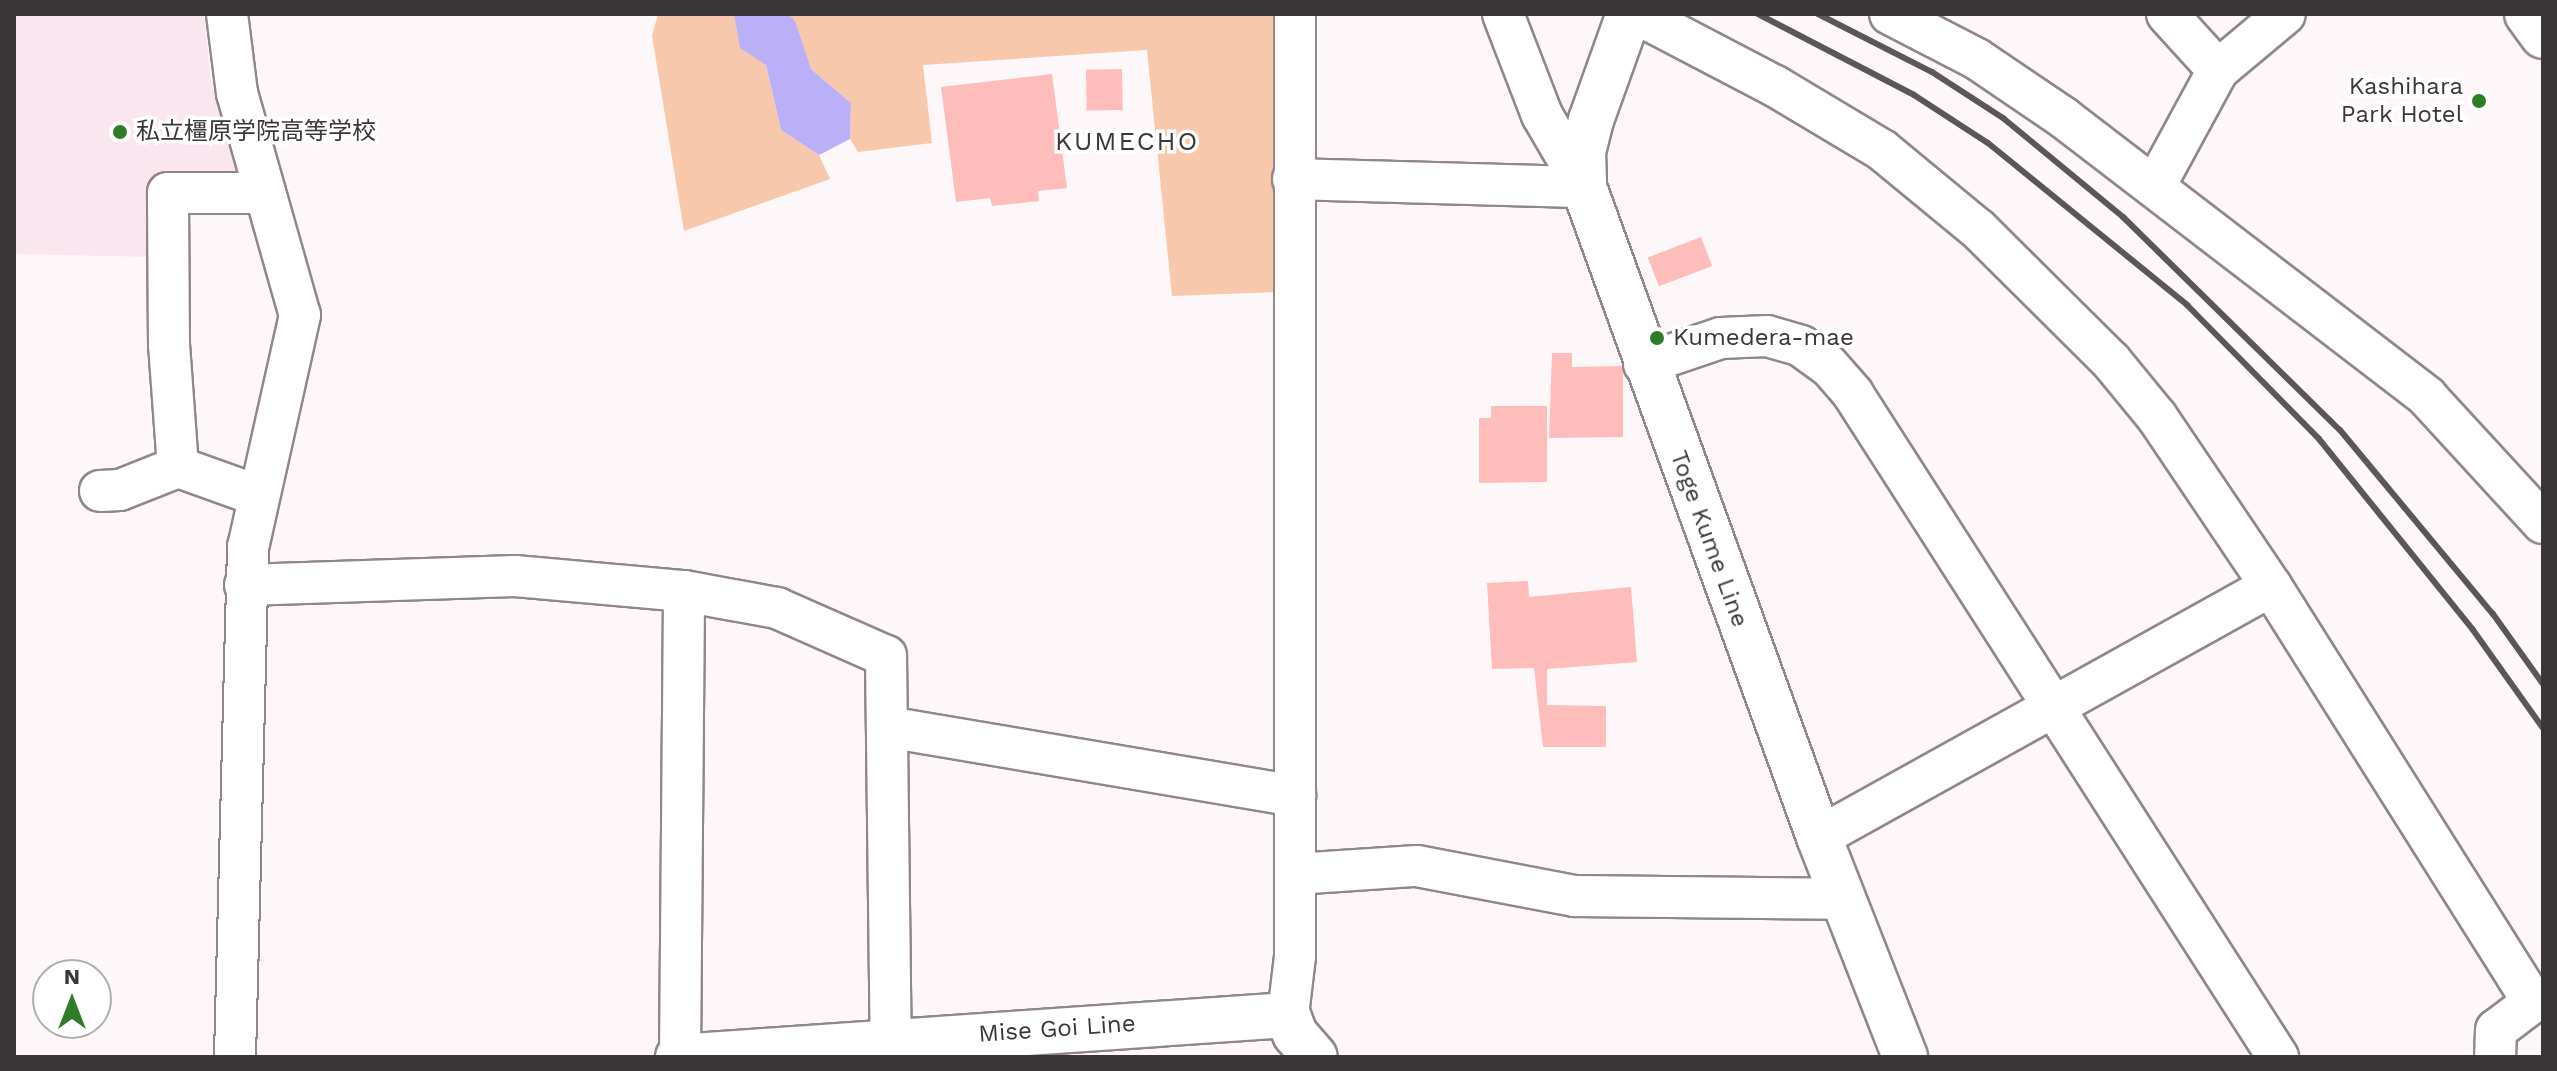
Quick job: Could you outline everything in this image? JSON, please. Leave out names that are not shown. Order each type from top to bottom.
[{"type":"main road","name":"Toge Kume Line","points":[[1629,14],[1588,130],[1584,187],[1644,364],[1819,837],[1905,1057]]},
{"type":"main road","points":[[2527,14],[2543,36]]},
{"type":"main road","points":[[1288,1015],[1295,1034],[1315,1057]]},
{"type":"main road","name":"Mise Goi Line","points":[[679,1057],[1288,1015]]},
{"type":"street","points":[[227,14],[237,93],[300,315],[259,496],[245,585],[235,1057]]},
{"type":"street","points":[[1288,1015],[1295,956],[1295,14]]},
{"type":"street","points":[[1503,14],[1542,115],[1584,187]]},
{"type":"street","points":[[1637,14],[1870,143],[1978,229],[2111,361],[2157,417],[2271,586],[2533,1002],[2496,1030],[2495,1057]]},
{"type":"street","points":[[1890,14],[1977,59],[2155,186],[2427,397],[2543,523]]},
{"type":"street","points":[[2167,14],[2218,70]]},
{"type":"street","points":[[2155,186],[2218,70],[2285,14]]},
{"type":"street","points":[[1293,179],[1584,187]]},
{"type":"street","points":[[178,467],[169,345],[168,193],[265,193]]},
{"type":"street","points":[[1644,364],[1721,338],[1767,336],[1801,346],[1829,366],[1853,394],[2278,1057]]},
{"type":"street","points":[[100,491],[120,490],[178,467],[259,496]]},
{"type":"street","points":[[245,585],[515,576],[684,591],[777,608],[886,656],[891,1040]]},
{"type":"street","points":[[1819,837],[2271,586]]},
{"type":"street","points":[[679,1057],[684,591]]},
{"type":"street","points":[[888,727],[1295,796]]},
{"type":"street","points":[[1295,874],[1417,866],[1575,896],[1843,899]]},
{"type":"shaded area","name":"私立橿原学院高等学校","points":[[14,14],[204,14],[211,82],[239,183],[155,184],[154,257],[14,254]]},
{"type":"shaded area","points":[[658,14],[734,14],[741,48],[766,65],[781,130],[819,155],[830,179],[684,231],[652,36]]},
{"type":"shaded area","points":[[734,14],[788,14],[795,21],[811,69],[851,103],[850,139],[819,155],[781,130],[766,65],[740,48]]},
{"type":"shaded area","points":[[788,14],[1279,14],[1276,292],[1172,296],[1147,50],[923,65],[932,143],[858,152],[850,139],[851,103],[811,69]]},
{"type":"building","points":[[1122,69],[1123,110],[1087,111],[1086,70]]},
{"type":"building","points":[[1052,74],[1067,188],[1038,191],[1039,201],[992,206],[990,198],[956,202],[941,87]]},
{"type":"building","points":[[1701,237],[1712,266],[1659,286],[1648,257]]},
{"type":"building","points":[[1552,353],[1572,353],[1572,367],[1623,366],[1623,437],[1549,438]]},
{"type":"building","points":[[1491,406],[1547,406],[1547,482],[1479,483],[1479,418],[1491,418]]},
{"type":"building","points":[[1528,581],[1529,597],[1631,587],[1637,662],[1547,669],[1547,705],[1606,706],[1606,747],[1543,747],[1534,668],[1492,669],[1487,583]]},
{"type":"railway","points":[[1758,14],[1914,95],[1988,143],[2187,305],[2319,439],[2473,630],[2543,728]]},
{"type":"railway","points":[[1818,14],[1932,72],[2003,118],[2123,217],[2340,430],[2493,614],[2543,684]]},
{"type":"place","name":"Kashihara Park Hotel","points":[[2479,101]]},
{"type":"place","name":"私立橿原学院高等学校","points":[[120,132]]},
{"type":"place","name":"Kumedera-mae","points":[[1657,338]]},
{"type":"district","name":"KUMECHO","points":[[1127,142]]}]
